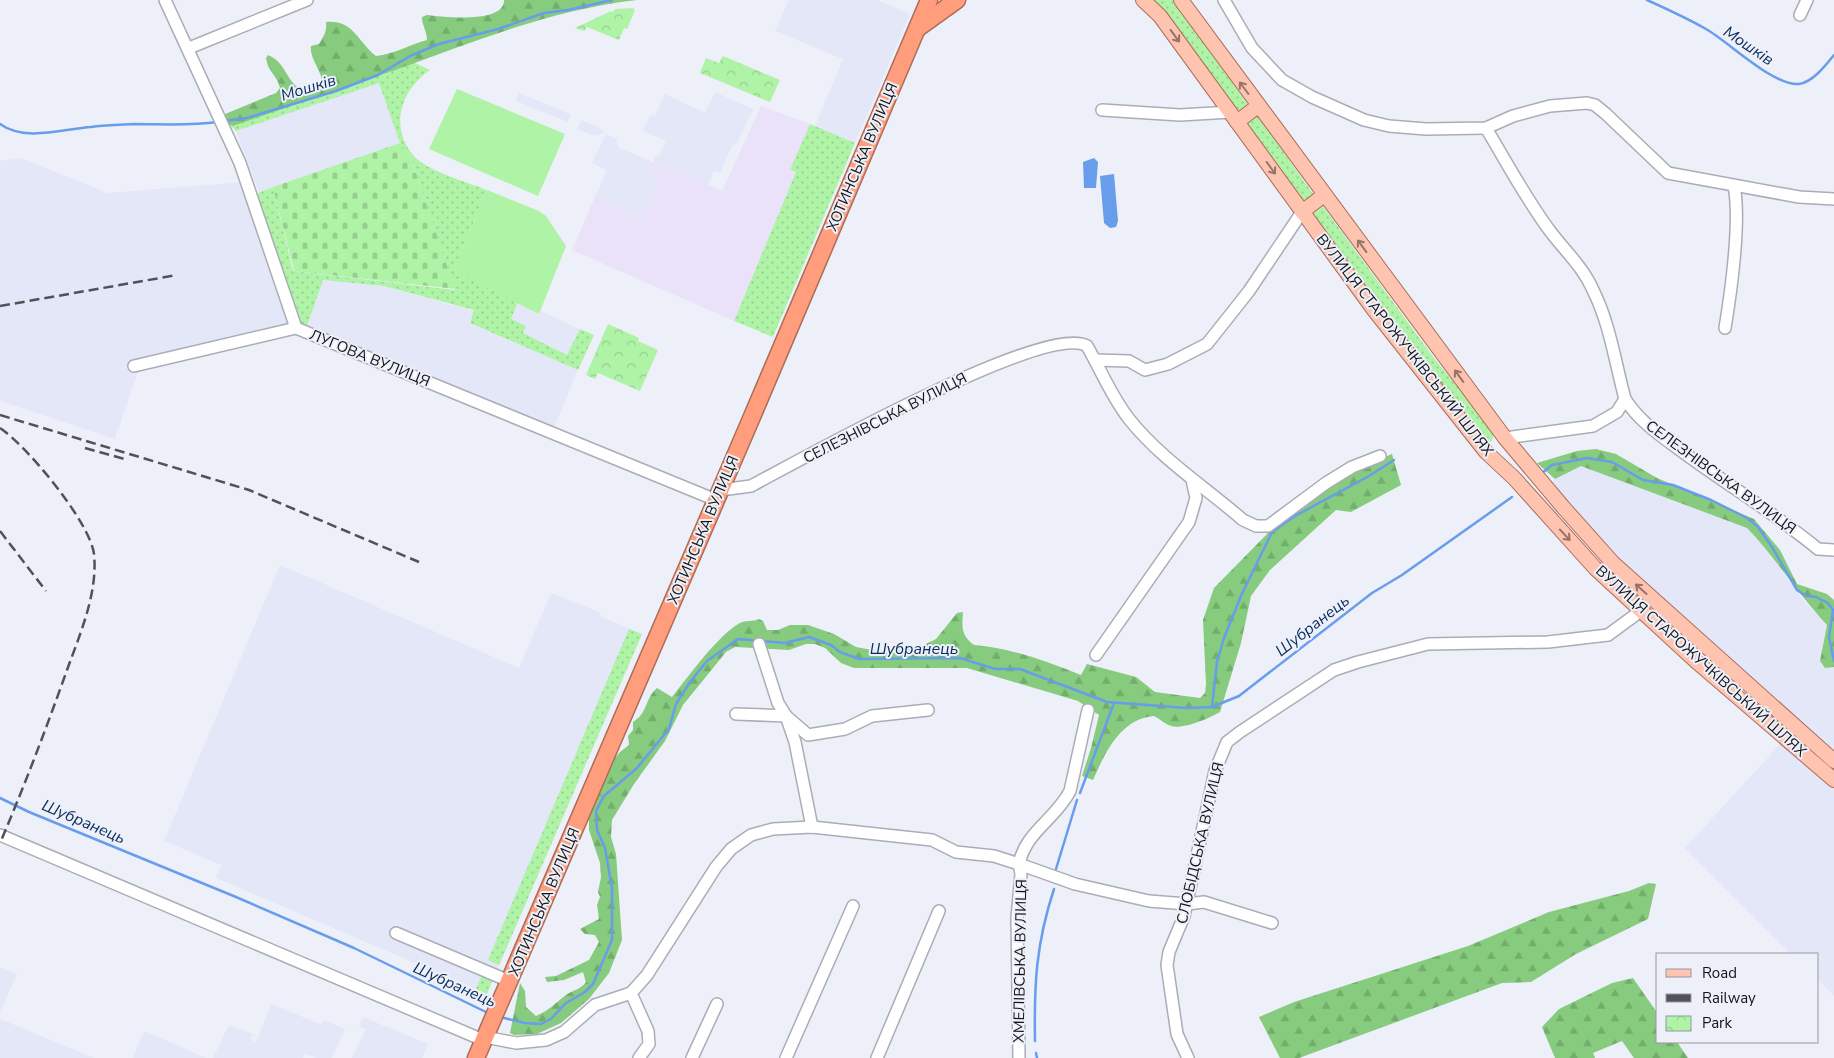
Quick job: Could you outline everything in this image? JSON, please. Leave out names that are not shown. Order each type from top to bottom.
[{"type":"highway","name":"ХОТИНСЬКА ВУЛИЦЯ","points":[[476,1058],[929,0]]},
{"type":"highway","points":[[916,29],[957,0]]},
{"type":"main road","name":"ВУЛИЦЯ СТАРОЖУЧКІВСЬКИЙ ШЛЯХ","points":[[1143,0],[1160,16],[1374,310],[1486,452],[1514,478],[1596,568],[1698,663],[1834,780]]},
{"type":"main road","name":"ВУЛИЦЯ СТАРОЖУЧКІВСЬКИЙ ШЛЯХ","points":[[1181,0],[1505,438],[1545,486],[1607,557],[1834,762]]},
{"type":"main road","points":[[1234,117],[1258,106]]},
{"type":"main road","points":[[1302,212],[1324,195]]},
{"type":"main road","points":[[1486,452],[1505,438]]},
{"type":"main road","points":[[1596,568],[1607,557]]},
{"type":"street","name":"ЛУГОВА ВУЛИЦЯ","points":[[165,0],[189,48],[240,163],[296,328],[718,495]]},
{"type":"street","points":[[189,48],[307,0]]},
{"type":"street","points":[[1224,0],[1242,34],[1264,63],[1282,80],[1312,97],[1354,116],[1389,126],[1426,129],[1486,128],[1513,116],[1550,106],[1586,103],[1595,106],[1606,114],[1668,173],[1799,197],[1834,199]]},
{"type":"street","points":[[1800,15],[1807,0]]},
{"type":"street","points":[[1102,110],[1234,117]]},
{"type":"street","points":[[1486,128],[1522,191],[1551,232],[1584,272],[1593,289],[1618,366],[1624,399],[1617,412],[1593,426],[1505,438]]},
{"type":"street","points":[[1725,328],[1734,236],[1736,195],[1734,186]]},
{"type":"street","points":[[1095,360],[1129,361],[1145,370],[1168,364],[1207,344],[1249,291],[1302,212]]},
{"type":"street","points":[[134,366],[296,328]]},
{"type":"street","name":"СЕЛЕЗНІВСЬКА ВУЛИЦЯ","points":[[718,495],[751,486],[948,383],[1036,350],[1066,342],[1080,342],[1087,346],[1115,400],[1130,420],[1161,453],[1243,520],[1256,526],[1268,526],[1326,483],[1352,467],[1380,456]]},
{"type":"street","name":"СЕЛЕЗНІВСЬКА ВУЛИЦЯ","points":[[1624,399],[1634,413],[1661,436],[1722,481],[1818,549],[1834,550]]},
{"type":"street","points":[[1096,655],[1189,522],[1196,498],[1192,480]]},
{"type":"street","name":"СЛОБІДСЬКА ВУЛИЦЯ","points":[[1188,1058],[1177,1034],[1167,966],[1169,952],[1181,928],[1187,904],[1215,771],[1227,742],[1334,670],[1428,644],[1548,642],[1608,635],[1642,610]]},
{"type":"street","points":[[759,644],[778,703],[786,716],[795,742],[812,827]]},
{"type":"street","points":[[736,714],[786,716],[808,735],[845,729],[872,716],[928,710]]},
{"type":"street","points":[[1019,864],[1027,841],[1064,802],[1070,791],[1088,710]]},
{"type":"street","points":[[0,835],[485,1036],[516,1043],[546,1040],[564,1032],[595,1005],[631,993],[647,975],[716,867],[731,849],[751,835],[773,829],[812,827],[932,840],[956,852],[994,856],[1075,884],[1149,901],[1187,904],[1204,902],[1272,923]]},
{"type":"street","name":"ХМЕЛІВСЬКА ВУЛИЦЯ","points":[[1019,864],[1021,874],[1017,918],[1019,1058]]},
{"type":"street","points":[[786,1058],[853,906]]},
{"type":"street","points":[[877,1058],[939,911]]},
{"type":"street","points":[[396,933],[508,985]]},
{"type":"street","points":[[631,993],[648,1030],[649,1044],[639,1058]]},
{"type":"street","points":[[692,1058],[717,1004]]},
{"type":"shaded area","points":[[789,0],[877,0],[910,14],[855,143],[815,126],[843,59],[775,31]]},
{"type":"shaded area","points":[[379,82],[400,143],[259,192],[236,131]]},
{"type":"shaded area","points":[[715,92],[753,109],[736,145],[733,144],[720,173],[714,171],[708,185],[653,163],[656,155],[659,156],[666,141],[643,131],[650,115],[655,116],[665,94],[705,113]]},
{"type":"shaded area","points":[[519,93],[571,114],[568,122],[516,101]]},
{"type":"shaded area","points":[[761,106],[810,124],[791,169],[796,172],[734,321],[572,250],[595,197],[642,217],[659,178],[645,172],[650,161],[666,169],[667,166],[722,191]]},
{"type":"shaded area","points":[[581,120],[600,128],[604,133],[595,136],[577,129]]},
{"type":"shaded area","points":[[606,134],[616,139],[618,147],[650,161],[645,172],[659,178],[642,217],[595,197],[607,170],[592,163]]},
{"type":"shaded area","points":[[20,158],[108,193],[244,182],[294,335],[138,371],[115,439],[0,401],[0,161]]},
{"type":"shaded area","points":[[323,280],[383,286],[474,311],[469,323],[578,370],[553,429],[307,326]]},
{"type":"shaded area","points":[[518,302],[538,314],[540,311],[580,329],[568,355],[523,333],[511,319]]},
{"type":"shaded area","points":[[1581,466],[1747,528],[1764,545],[1803,600],[1827,625],[1820,661],[1825,668],[1834,667],[1834,763],[1546,492],[1555,479]]},
{"type":"shaded area","points":[[280,565],[519,668],[551,593],[601,613],[600,616],[642,634],[487,994],[216,878],[221,865],[164,841]]},
{"type":"shaded area","points":[[1784,740],[1834,783],[1834,996],[1819,981],[1819,953],[1790,953],[1685,848]]},
{"type":"shaded area","points":[[0,967],[17,974],[0,1012]]},
{"type":"shaded area","points":[[271,1004],[317,1023],[321,1024],[323,1020],[345,1029],[332,1058],[316,1058],[305,1054],[303,1058],[213,1058],[229,1025],[253,1034],[250,1039],[256,1042]]},
{"type":"shaded area","points":[[363,1017],[428,1044],[422,1058],[352,1058],[366,1029],[359,1026]]},
{"type":"shaded area","points":[[0,1019],[94,1058],[0,1058]]},
{"type":"shaded area","points":[[144,1031],[206,1058],[133,1058]]},
{"type":"green space","points":[[504,0],[637,0],[606,4],[516,27],[233,126],[229,124],[225,114],[276,93],[280,88],[267,63],[266,58],[268,55],[282,66],[295,85],[302,89],[322,86],[321,76],[312,56],[311,46],[319,44],[325,33],[326,22],[343,24],[349,28],[376,56],[427,40],[422,17],[427,15],[446,17],[484,16],[495,13],[502,8]]},
{"type":"green space","points":[[1148,0],[1173,0],[1249,106],[1243,113],[1235,113]]},
{"type":"green space","points":[[633,8],[635,10],[627,29],[624,28],[619,40],[587,27],[584,31],[575,28],[611,11],[613,12],[615,9]]},
{"type":"green space","points":[[723,56],[780,80],[770,102],[700,73],[706,58],[719,63]]},
{"type":"green space","points":[[413,62],[430,70],[412,87],[402,109],[400,121],[406,144],[414,156],[428,167],[487,190],[455,267],[518,302],[511,319],[526,326],[523,333],[567,355],[580,329],[594,335],[578,370],[470,323],[474,310],[384,286],[323,280],[307,326],[298,322],[255,194],[273,187],[293,271],[455,290],[411,158],[400,143],[379,83],[236,131],[229,124],[233,125]]},
{"type":"green space","points":[[457,89],[565,134],[538,196],[429,149]]},
{"type":"green space","points":[[1254,117],[1258,117],[1314,195],[1302,204],[1245,126]]},
{"type":"green space","points":[[810,124],[855,143],[773,337],[734,321],[796,172],[790,170]]},
{"type":"green space","points":[[400,143],[411,158],[455,289],[294,271],[273,187]]},
{"type":"green space","points":[[487,190],[539,211],[546,216],[566,246],[539,314],[457,273],[455,267]]},
{"type":"green space","points":[[1322,205],[1434,358],[1494,432],[1492,441],[1487,443],[1482,441],[1309,214]]},
{"type":"green space","points":[[608,324],[639,338],[638,341],[658,350],[640,391],[598,373],[595,379],[586,375]]},
{"type":"green space","points":[[1596,449],[1616,454],[1657,478],[1754,519],[1780,550],[1797,584],[1827,594],[1834,600],[1834,667],[1825,668],[1820,661],[1827,625],[1768,551],[1747,528],[1581,466],[1555,479],[1537,463],[1577,451]]},
{"type":"green space","points":[[1392,454],[1401,485],[1351,512],[1336,510],[1270,570],[1251,596],[1241,643],[1220,712],[1189,725],[1176,727],[1154,716],[1132,723],[1115,739],[1093,780],[1082,776],[1099,715],[1078,701],[967,668],[854,668],[841,663],[825,648],[815,644],[806,644],[789,650],[735,647],[726,652],[683,705],[665,741],[634,784],[612,820],[611,837],[616,854],[622,940],[609,973],[589,999],[561,1023],[537,1034],[514,1035],[510,1033],[520,983],[525,991],[526,1007],[536,1016],[586,982],[583,972],[564,980],[547,982],[545,977],[556,976],[589,960],[599,942],[595,935],[585,934],[580,929],[599,919],[597,905],[600,897],[598,892],[601,877],[600,863],[589,830],[589,812],[604,771],[620,752],[629,745],[628,736],[633,730],[633,722],[644,710],[653,692],[657,688],[672,697],[713,646],[740,623],[759,619],[763,621],[767,630],[778,630],[790,625],[808,625],[834,634],[856,647],[877,651],[920,647],[936,639],[957,613],[963,612],[963,631],[974,645],[1015,652],[1081,675],[1087,664],[1136,677],[1155,692],[1200,698],[1205,693],[1206,684],[1203,620],[1214,588],[1269,532],[1311,497],[1350,472]]},
{"type":"green space","points":[[629,629],[642,634],[499,965],[488,960]]},
{"type":"green space","points":[[1649,883],[1656,884],[1648,919],[1576,954],[1531,982],[1502,983],[1299,1058],[1280,1058],[1259,1017],[1294,1002],[1468,946],[1549,912],[1629,891]]},
{"type":"green space","points":[[482,975],[493,979],[487,994],[476,989]]},
{"type":"green space","points":[[1633,978],[1656,1011],[1656,1043],[1678,1043],[1688,1058],[1634,1058],[1622,1041],[1593,1053],[1595,1058],[1555,1058],[1542,1027],[1559,1009],[1612,983]]},
{"type":"water","points":[[1094,158],[1098,162],[1096,188],[1084,188],[1083,162]]},
{"type":"water","points":[[1114,174],[1118,221],[1116,227],[1110,228],[1104,223],[1100,176]]},
{"type":"waterway","name":"Мошків","points":[[224,121],[247,118],[336,91],[378,75],[410,56],[439,44],[498,29],[544,13],[568,10],[612,0]]},
{"type":"waterway","name":"Мошків","points":[[1647,0],[1706,29],[1764,71],[1788,83],[1799,84],[1809,80],[1834,55]]},
{"type":"waterway","name":"Мошків","points":[[0,124],[21,132],[44,133],[107,125],[218,122]]},
{"type":"waterway","name":"Шубранець","points":[[1542,473],[1552,465],[1587,458],[1612,462],[1643,480],[1673,485],[1711,500],[1747,518],[1758,527],[1772,547],[1797,590],[1806,596],[1816,597],[1828,603],[1833,610],[1829,637],[1834,661]]},
{"type":"waterway","points":[[1212,707],[1217,662],[1224,638],[1241,596],[1272,532],[1295,516],[1369,476],[1394,460]]},
{"type":"waterway","name":"Шубранець","points":[[500,1017],[525,1023],[541,1024],[551,1019],[566,1003],[585,992],[593,984],[612,940],[612,888],[605,848],[597,830],[596,811],[604,796],[637,768],[669,729],[676,704],[690,682],[707,661],[738,639],[785,643],[809,637],[831,645],[840,652],[859,659],[960,658],[995,669],[1020,669],[1107,702],[1187,708],[1212,707],[1239,696],[1372,593],[1402,575],[1512,497]]},
{"type":"waterway","points":[[1080,793],[1114,703]]},
{"type":"waterway","name":"Шубранець","points":[[0,798],[29,812],[354,948],[488,1013]]},
{"type":"waterway","points":[[1056,869],[1077,800]]},
{"type":"waterway","points":[[1035,1041],[1037,964],[1043,928],[1054,889]]},
{"type":"waterway","points":[[1036,1053],[1037,1058]]},
{"type":"railway","points":[[0,306],[177,275]]},
{"type":"railway","points":[[0,415],[249,490],[419,562]]},
{"type":"railway","points":[[0,428],[12,437],[41,467],[70,505],[90,540],[94,554],[95,569],[91,598],[82,628],[35,758],[0,843]]},
{"type":"railway","points":[[85,448],[128,460]]},
{"type":"railway","points":[[0,531],[46,591]]}]
